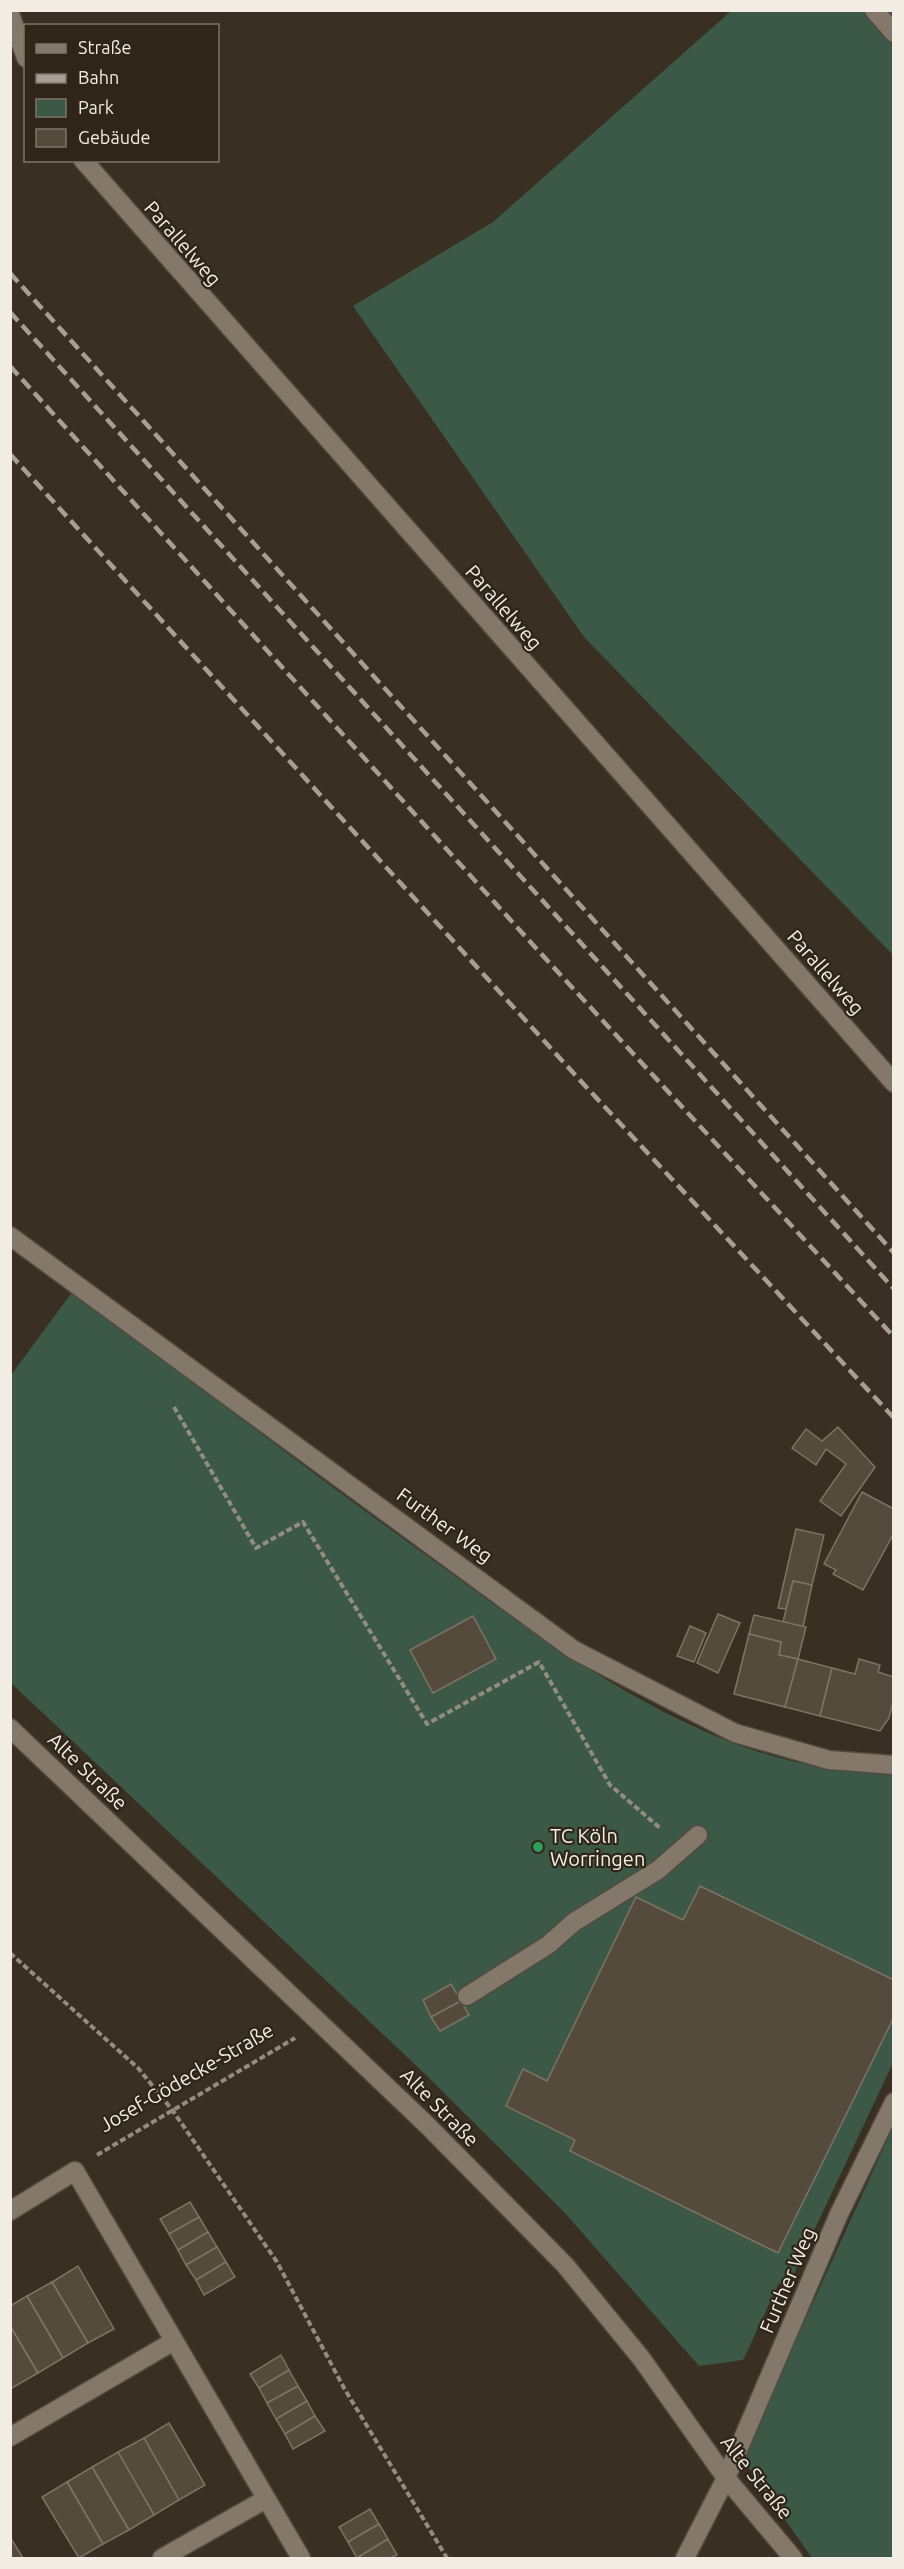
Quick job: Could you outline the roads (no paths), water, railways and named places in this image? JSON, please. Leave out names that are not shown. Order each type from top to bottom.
[{"type":"street","points":[[874,10],[894,33]]},
{"type":"street","points":[[10,14],[24,52]]},
{"type":"street","name":"Parallelweg","points":[[85,162],[894,1083]]},
{"type":"street","name":"Further Weg","points":[[10,1236],[574,1650],[661,1697],[735,1733],[829,1760],[894,1765]]},
{"type":"street","name":"Alte Straße","points":[[10,1728],[427,2124],[565,2265],[641,2358],[726,2478],[793,2559]]},
{"type":"street","points":[[467,1996],[548,1946],[574,1922],[658,1870],[698,1835]]},
{"type":"street","name":"Further Weg","points":[[685,2559],[726,2478],[839,2214],[894,2103]]},
{"type":"street","points":[[10,2211],[75,2171],[301,2559]]},
{"type":"street","points":[[10,2437],[174,2341]]},
{"type":"street","points":[[162,2559],[266,2499]]},
{"type":"railway","points":[[10,273],[894,1253]]},
{"type":"railway","points":[[10,312],[894,1289]]},
{"type":"railway","points":[[10,366],[534,946],[894,1337]]},
{"type":"railway","points":[[10,454],[577,1077],[894,1418]]},
{"type":"place","name":"TC Köln Worringen","points":[[538,1847]]}]
